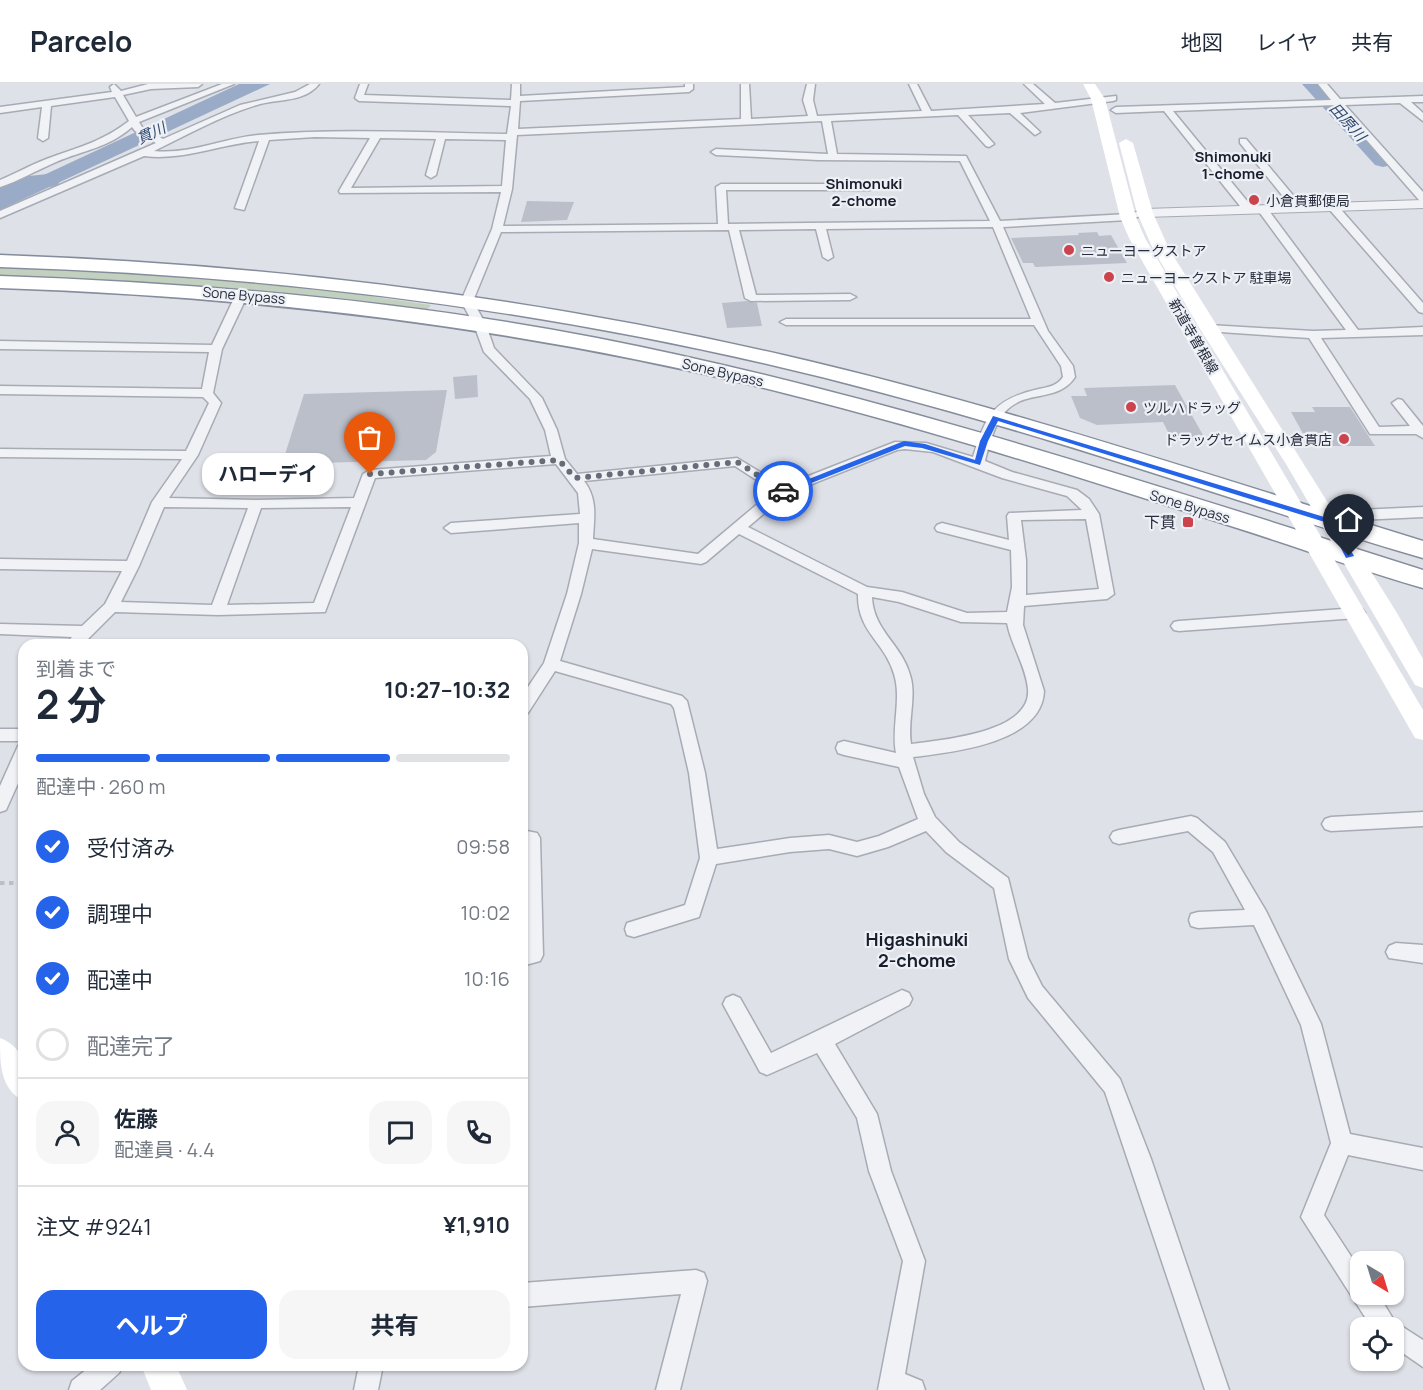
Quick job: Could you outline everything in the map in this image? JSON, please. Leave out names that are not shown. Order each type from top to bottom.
[{"type":"highway","name":"Sone Bypass","points":[[0,261],[161,267],[386,289],[689,340],[800,365],[995,418],[1423,550]]},
{"type":"highway","name":"Sone Bypass","points":[[0,282],[158,288],[242,294],[480,325],[605,347],[777,385],[984,441],[1423,579]]},
{"type":"main road","name":"新道寺曽根線","points":[[1109,104],[1136,215],[1137,238],[1315,545],[1357,613],[1423,731]]},
{"type":"main road","name":"新道寺曽根線","points":[[1109,104],[1136,215],[1161,249],[1331,522],[1423,679]]},
{"type":"main road","points":[[0,1052],[18,1078]]},
{"type":"main road","points":[[161,1371],[169,1390]]},
{"type":"street","points":[[112,84],[136,125],[161,142]]},
{"type":"street","points":[[0,110],[118,94],[151,86],[198,84]]},
{"type":"street","points":[[205,84],[229,85]]},
{"type":"street","points":[[0,215],[241,108],[312,89],[315,84]]},
{"type":"street","points":[[364,84],[359,98],[515,101],[584,96],[636,89],[689,89],[689,84]]},
{"type":"street","points":[[516,84],[507,189],[497,229],[467,301],[480,325],[488,349],[536,398],[551,430],[559,460],[585,492],[588,518],[581,567],[551,664],[528,700]]},
{"type":"street","points":[[584,96],[585,84]]},
{"type":"street","points":[[745,84],[746,122]]},
{"type":"street","points":[[811,84],[808,100],[813,120]]},
{"type":"street","points":[[913,84],[928,115]]},
{"type":"street","points":[[1028,84],[1052,105]]},
{"type":"street","points":[[1322,84],[1423,198]]},
{"type":"street","points":[[0,184],[34,168],[86,150],[136,125],[229,85]]},
{"type":"street","points":[[143,153],[160,155],[188,152],[265,137],[315,134],[441,137],[513,135],[746,122],[1013,111],[1052,105],[1109,104],[1167,109],[1423,99]]},
{"type":"street","points":[[1403,100],[1423,118]]},
{"type":"street","points":[[43,138],[47,104]]},
{"type":"street","points":[[1167,109],[1248,209]]},
{"type":"street","points":[[1013,111],[1035,132]]},
{"type":"street","points":[[961,113],[989,144]]},
{"type":"street","points":[[826,119],[833,157]]},
{"type":"street","points":[[376,136],[344,191],[507,189]]},
{"type":"street","points":[[240,208],[265,137]]},
{"type":"street","points":[[431,175],[441,137]]},
{"type":"street","points":[[1244,141],[1298,208]]},
{"type":"street","points":[[716,152],[775,153],[789,157],[963,158],[997,224],[1042,331],[1067,366],[1069,376],[1058,388],[1008,401],[995,418],[984,441],[978,463]]},
{"type":"street","points":[[60,160],[87,162]]},
{"type":"street","points":[[99,163],[112,164]]},
{"type":"street","points":[[850,297],[751,298],[728,227],[721,187],[870,187]]},
{"type":"street","points":[[497,229],[997,224],[1248,209],[1423,204]]},
{"type":"street","points":[[1333,207],[1423,310]]},
{"type":"street","points":[[1262,209],[1355,333]]},
{"type":"street","points":[[820,224],[828,257]]},
{"type":"street","points":[[79,639],[111,607],[132,566],[159,502],[191,455],[214,404],[207,393],[216,349],[242,294]]},
{"type":"street","points":[[786,322],[1038,322]]},
{"type":"street","points":[[1209,329],[1313,336],[1423,330]]},
{"type":"street","points":[[1313,336],[1375,431],[1422,431]]},
{"type":"street","points":[[0,345],[216,349]]},
{"type":"street","points":[[0,390],[207,393]]},
{"type":"street","points":[[1398,403],[1422,431]]},
{"type":"street","points":[[586,543],[701,559],[782,491],[904,443],[922,446],[978,463],[1007,475],[1072,493],[1092,514],[1107,594],[1017,601]]},
{"type":"street","points":[[0,453],[191,455]]},
{"type":"street","points":[[111,607],[218,610],[320,609],[370,474],[559,460]]},
{"type":"street","points":[[575,478],[737,462],[782,491]]},
{"type":"street","points":[[159,502],[256,504],[360,502]]},
{"type":"street","points":[[218,610],[256,504]]},
{"type":"street","points":[[1331,522],[1359,515],[1423,512]]},
{"type":"street","points":[[844,748],[905,757],[1008,730],[1027,717],[1036,701],[1033,676],[1020,648],[1013,616],[1017,601],[1019,566],[1014,516],[1092,514]]},
{"type":"street","points":[[451,528],[588,518]]},
{"type":"street","points":[[738,528],[780,547],[865,592],[878,592],[905,598],[963,618],[1013,616]]},
{"type":"street","points":[[942,528],[1017,547]]},
{"type":"street","points":[[0,564],[132,566]]},
{"type":"street","points":[[865,592],[864,606],[868,620],[900,668],[905,682],[901,739],[905,757],[929,822],[971,862],[1002,884],[1019,959],[1035,992],[1113,1086],[1140,1159],[1217,1390]]},
{"type":"street","points":[[1179,626],[1357,613]]},
{"type":"street","points":[[0,629],[86,632]]},
{"type":"street","points":[[551,664],[676,700],[681,705],[697,773],[709,858],[692,911],[634,929]]},
{"type":"street","points":[[0,735],[18,735]]},
{"type":"street","points":[[0,805],[18,764]]},
{"type":"street","points":[[1331,824],[1423,819]]},
{"type":"street","points":[[709,858],[790,845],[829,842],[857,849],[882,842],[929,822]]},
{"type":"street","points":[[1119,837],[1191,824],[1219,847],[1259,917],[1311,1024],[1342,1143],[1312,1217],[1350,1275]]},
{"type":"street","points":[[528,838],[531,838],[533,955],[528,956]]},
{"type":"street","points":[[1198,920],[1259,917]]},
{"type":"street","points":[[1396,951],[1423,954]]},
{"type":"street","points":[[733,1004],[767,1065],[821,1041],[903,999]]},
{"type":"street","points":[[821,1041],[867,1114],[880,1171],[914,1261],[898,1387]]},
{"type":"street","points":[[1342,1143],[1423,1159]]},
{"type":"street","points":[[528,1295],[696,1281],[669,1390]]},
{"type":"street","points":[[1404,1341],[1423,1355]]},
{"type":"street","points":[[81,1390],[104,1371]]},
{"type":"street","points":[[366,1390],[370,1371]]},
{"type":"path","points":[[0,883],[18,883]]},
{"type":"green space","points":[[0,267],[152,273],[352,290],[375,297],[431,305],[426,311],[222,288],[0,276]]},
{"type":"water","points":[[239,84],[270,84],[0,210],[0,193],[46,174]]},
{"type":"building","points":[[527,201],[574,202],[567,220],[521,222]]},
{"type":"building","name":"ニューヨークストア","points":[[1097,232],[1099,236],[1111,235],[1127,263],[1035,267],[1033,263],[1023,263],[1011,238],[1079,235],[1078,233]]},
{"type":"building","points":[[747,301],[757,303],[762,326],[727,328],[722,303]]},
{"type":"building","points":[[477,375],[478,397],[455,399],[453,377]]},
{"type":"building","name":"ツルハドラッグ","points":[[1175,385],[1204,437],[1202,439],[1172,440],[1163,422],[1097,425],[1080,418],[1071,396],[1087,396],[1084,388]]},
{"type":"building","points":[[447,390],[436,452],[426,460],[282,464],[304,394]]},
{"type":"building","points":[[1312,407],[1350,407],[1375,446],[1310,446],[1291,412],[1315,412]]},
{"type":"waterway","name":"田原川","points":[[1313,84],[1383,160]]},
{"type":"waterway","name":"貫川","points":[[0,186],[48,181]]},
{"type":"way so far","points":[[370,474],[559,460],[575,478],[737,462],[783,491]]},
{"type":"place","name":"小倉貫郵便局","points":[[1254,200]]},
{"type":"place","name":"ニューヨークストア","points":[[1069,250]]},
{"type":"place","name":"ニューヨークストア 駐車場","points":[[1109,277]]},
{"type":"place","name":"ツルハドラッグ","points":[[1131,407]]},
{"type":"place","name":"ドラッグセイムス小倉貫店","points":[[1344,439]]},
{"type":"place","name":"ハローデイ","points":[[370,474]]},
{"type":"place","name":"下貫","points":[[1188,522]]},
{"type":"district","name":"Shimonuki 1-chome","points":[[1233,164]]},
{"type":"district","name":"Shimonuki 2-chome","points":[[864,192]]},
{"type":"district","name":"Higashinuki 2-chome","points":[[917,949]]},
{"type":"route","points":[[783,491],[904,443],[922,446],[978,463],[984,441],[995,418],[1254,496],[1331,522],[1349,556]]}]
